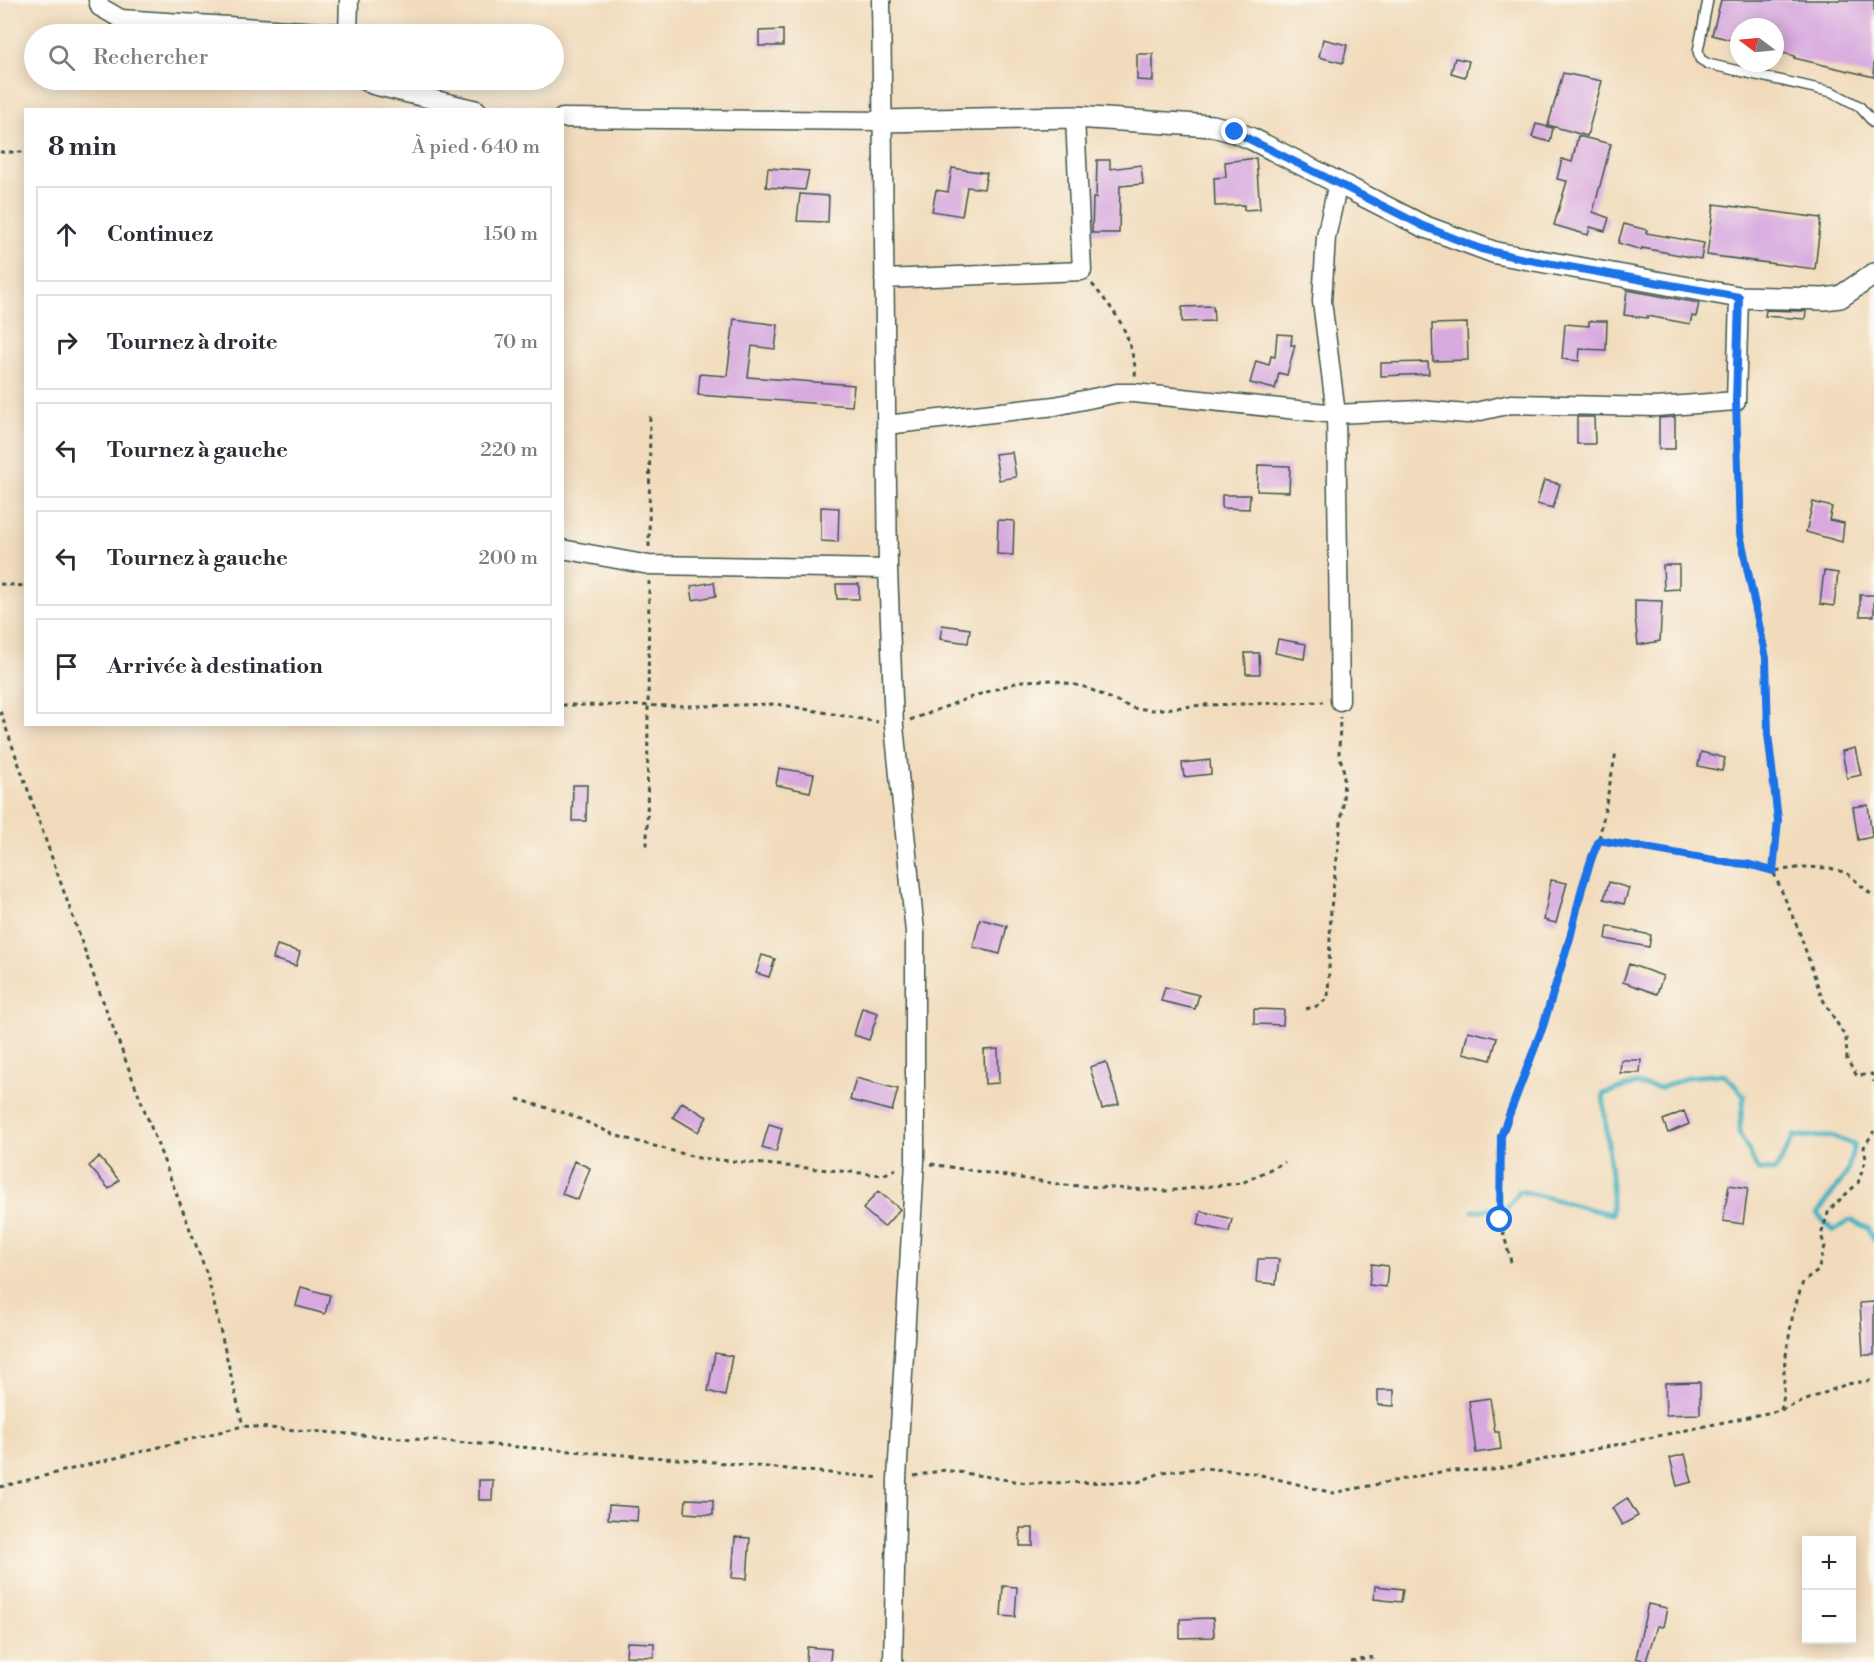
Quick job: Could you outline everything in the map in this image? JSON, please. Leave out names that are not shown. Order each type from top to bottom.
[{"type":"street","points":[[98,0],[100,7],[122,19],[197,24]]},
{"type":"street","points":[[348,24],[349,0]]},
{"type":"street","points":[[881,0],[888,569],[894,726],[915,932],[915,1161],[897,1479],[892,1662]]},
{"type":"street","points":[[390,90],[468,108]]},
{"type":"street","points":[[564,117],[633,120],[882,121],[1075,117],[1213,126],[1252,139],[1423,226],[1496,253],[1739,297],[1824,299],[1840,297],[1874,274]]},
{"type":"street","points":[[884,279],[1082,271],[1075,117]]},
{"type":"street","points":[[1338,183],[1326,237],[1322,301],[1336,414],[1340,701]]},
{"type":"street","points":[[886,425],[1055,406],[1117,393],[1336,414],[1420,410],[1467,414],[1511,404],[1656,407],[1736,401],[1739,297]]},
{"type":"street","points":[[564,549],[649,565],[888,569]]},
{"type":"lane","points":[[1708,0],[1698,51],[1700,59],[1708,64],[1832,92],[1859,106],[1874,123]]},
{"type":"path","points":[[0,152],[24,152]]},
{"type":"path","points":[[1082,271],[1127,332],[1136,370],[1134,393]]},
{"type":"path","points":[[1736,401],[1740,534],[1766,658],[1768,734],[1778,820],[1773,871],[1799,931],[1822,998],[1846,1038],[1847,1060],[1857,1076],[1872,1074],[1874,1082]]},
{"type":"path","points":[[647,846],[650,414]]},
{"type":"path","points":[[0,584],[24,586]]},
{"type":"path","points":[[564,705],[777,704],[894,726],[1022,681],[1063,682],[1084,687],[1132,708],[1153,710],[1203,705],[1340,701],[1339,754],[1344,772],[1343,805],[1331,908],[1328,999],[1317,1006],[1306,1009]]},
{"type":"path","points":[[0,711],[98,988],[207,1274],[243,1426]]},
{"type":"path","points":[[1510,1262],[1500,1220],[1501,1136],[1543,1026],[1570,938],[1599,840],[1616,752]]},
{"type":"path","points":[[1599,840],[1747,864],[1773,871],[1805,867],[1830,868],[1847,873],[1874,897]]},
{"type":"path","points":[[1781,1410],[1784,1395],[1784,1367],[1793,1313],[1803,1282],[1818,1271],[1825,1246],[1821,1234],[1829,1210],[1858,1183],[1866,1159],[1864,1146],[1874,1131]]},
{"type":"path","points":[[0,1487],[243,1426],[704,1461],[897,1479],[945,1470],[1027,1483],[1138,1482],[1163,1472],[1203,1468],[1249,1472],[1333,1493],[1445,1471],[1492,1470],[1513,1466],[1781,1410],[1847,1384],[1874,1380]]},
{"type":"path","points":[[1351,1662],[1374,1657]]},
{"type":"building","points":[[1721,0],[1874,0],[1874,77],[1794,58],[1795,56],[1784,53],[1784,18],[1730,18],[1730,40],[1712,35]]},
{"type":"building","points":[[783,30],[783,46],[759,46],[759,31]]},
{"type":"building","points":[[1323,39],[1347,45],[1343,63],[1319,57]]},
{"type":"building","points":[[1137,54],[1153,54],[1153,81],[1137,80]]},
{"type":"building","points":[[1455,58],[1469,61],[1465,77],[1451,73]]},
{"type":"building","points":[[1563,73],[1602,81],[1587,136],[1548,125]]},
{"type":"building","points":[[1536,124],[1553,128],[1550,142],[1532,137]]},
{"type":"building","points":[[1578,136],[1611,144],[1593,212],[1609,218],[1605,231],[1590,227],[1588,235],[1554,225],[1567,181],[1557,179],[1562,159],[1572,162]]},
{"type":"building","points":[[1256,158],[1260,209],[1244,210],[1244,205],[1215,206],[1214,178],[1226,177],[1225,162]]},
{"type":"building","points":[[1097,160],[1110,160],[1110,169],[1141,165],[1143,184],[1120,186],[1119,233],[1092,233]]},
{"type":"building","points":[[768,168],[809,171],[805,190],[766,187]]},
{"type":"building","points":[[952,168],[987,173],[984,189],[967,187],[962,216],[932,211],[936,190],[948,192]]},
{"type":"building","points":[[800,194],[829,196],[828,222],[797,221]]},
{"type":"building","points":[[1714,204],[1821,218],[1815,269],[1707,255]]},
{"type":"building","points":[[1624,224],[1647,230],[1646,233],[1704,243],[1701,259],[1642,248],[1642,250],[1618,243]]},
{"type":"building","points":[[1627,290],[1699,303],[1696,317],[1692,316],[1690,324],[1647,316],[1647,318],[1624,315]]},
{"type":"building","points":[[1213,306],[1214,321],[1182,322],[1182,307]]},
{"type":"building","points":[[1766,310],[1806,311],[1805,319],[1765,316]]},
{"type":"building","points":[[734,319],[778,325],[775,349],[752,346],[748,377],[854,385],[852,406],[698,395],[700,374],[727,376]]},
{"type":"building","points":[[1589,321],[1607,321],[1606,350],[1580,349],[1579,361],[1562,359],[1565,324],[1589,326]]},
{"type":"building","points":[[1467,323],[1468,360],[1433,361],[1432,324]]},
{"type":"building","points":[[1277,334],[1292,335],[1291,345],[1295,345],[1287,375],[1279,373],[1275,389],[1250,383],[1256,361],[1269,365],[1271,356],[1275,357]]},
{"type":"building","points":[[1428,362],[1429,374],[1381,376],[1381,363]]},
{"type":"building","points":[[1577,417],[1594,417],[1595,444],[1577,444]]},
{"type":"building","points":[[1675,417],[1675,449],[1659,449],[1659,418]]},
{"type":"building","points":[[1012,452],[1016,477],[999,480],[995,454]]},
{"type":"building","points":[[1258,465],[1290,466],[1289,492],[1257,491]]},
{"type":"building","points":[[1544,480],[1560,484],[1553,508],[1537,504]]},
{"type":"building","points":[[1222,495],[1250,495],[1249,509],[1222,508]]},
{"type":"building","points":[[1813,502],[1832,507],[1829,520],[1844,523],[1842,542],[1806,532]]},
{"type":"building","points":[[821,507],[839,508],[838,542],[821,541]]},
{"type":"building","points":[[998,520],[1014,521],[1013,555],[997,554]]},
{"type":"building","points":[[1663,565],[1679,565],[1679,589],[1664,590]]},
{"type":"building","points":[[1824,571],[1838,573],[1834,606],[1820,604]]},
{"type":"building","points":[[714,582],[716,596],[693,600],[691,586]]},
{"type":"building","points":[[836,584],[859,584],[859,599],[837,599]]},
{"type":"building","points":[[1860,595],[1874,595],[1874,616],[1860,616]]},
{"type":"building","points":[[1635,600],[1662,601],[1660,641],[1638,645]]},
{"type":"building","points":[[942,625],[970,629],[968,643],[940,639]]},
{"type":"building","points":[[1278,639],[1306,644],[1304,659],[1275,653]]},
{"type":"building","points":[[1245,653],[1259,653],[1260,674],[1246,674]]},
{"type":"building","points":[[1855,748],[1861,775],[1847,778],[1842,751]]},
{"type":"building","points":[[1701,752],[1725,758],[1722,771],[1698,766]]},
{"type":"building","points":[[1210,760],[1211,774],[1184,777],[1182,763]]},
{"type":"building","points":[[779,768],[814,774],[810,792],[776,785]]},
{"type":"building","points":[[573,785],[587,785],[586,821],[572,821]]},
{"type":"building","points":[[1868,805],[1872,837],[1858,840],[1853,807]]},
{"type":"building","points":[[1551,880],[1567,883],[1556,923],[1544,920]]},
{"type":"building","points":[[1609,882],[1629,888],[1624,904],[1604,899]]},
{"type":"building","points":[[980,919],[1007,926],[1000,954],[973,947]]},
{"type":"building","points":[[1608,926],[1651,935],[1649,947],[1606,939]]},
{"type":"building","points":[[277,945],[300,952],[296,966],[273,959]]},
{"type":"building","points":[[762,955],[775,959],[769,977],[756,973]]},
{"type":"building","points":[[1629,964],[1663,976],[1657,994],[1623,982]]},
{"type":"building","points":[[1165,987],[1199,995],[1195,1009],[1161,1001]]},
{"type":"building","points":[[862,1008],[878,1013],[869,1040],[854,1035]]},
{"type":"building","points":[[1254,1009],[1284,1010],[1283,1025],[1254,1024]]},
{"type":"building","points":[[1468,1031],[1497,1038],[1491,1060],[1463,1053]]},
{"type":"building","points":[[998,1049],[999,1083],[985,1084],[984,1050]]},
{"type":"building","points":[[1621,1060],[1641,1060],[1640,1073],[1620,1073]]},
{"type":"building","points":[[1106,1062],[1119,1104],[1102,1109],[1090,1067]]},
{"type":"building","points":[[856,1078],[898,1089],[892,1111],[850,1100]]},
{"type":"building","points":[[682,1102],[707,1117],[698,1132],[673,1117]]},
{"type":"building","points":[[1684,1111],[1689,1124],[1668,1133],[1663,1120]]},
{"type":"building","points":[[769,1124],[782,1128],[776,1152],[762,1148]]},
{"type":"building","points":[[99,1157],[119,1180],[109,1189],[89,1166]]},
{"type":"building","points":[[574,1161],[590,1168],[578,1200],[562,1194]]},
{"type":"building","points":[[1729,1185],[1748,1188],[1743,1224],[1723,1221]]},
{"type":"building","points":[[878,1191],[900,1209],[884,1227],[863,1209]]},
{"type":"building","points":[[1201,1211],[1232,1219],[1229,1232],[1198,1225]]},
{"type":"building","points":[[1258,1259],[1279,1259],[1276,1284],[1256,1282]]},
{"type":"building","points":[[1372,1264],[1388,1266],[1386,1287],[1369,1285]]},
{"type":"building","points":[[301,1287],[330,1295],[325,1314],[296,1306]]},
{"type":"building","points":[[1874,1302],[1874,1355],[1863,1355],[1860,1303]]},
{"type":"building","points":[[715,1353],[732,1356],[725,1396],[708,1391]]},
{"type":"building","points":[[1700,1382],[1700,1414],[1666,1415],[1665,1383]]},
{"type":"building","points":[[1378,1390],[1394,1390],[1394,1406],[1378,1405]]},
{"type":"building","points":[[1490,1398],[1495,1432],[1499,1432],[1501,1449],[1476,1453],[1469,1401]]},
{"type":"building","points":[[1685,1454],[1692,1482],[1677,1486],[1670,1458]]},
{"type":"building","points":[[479,1480],[493,1480],[492,1500],[479,1500]]},
{"type":"building","points":[[1627,1498],[1638,1516],[1622,1525],[1612,1508]]},
{"type":"building","points":[[686,1499],[713,1500],[713,1515],[685,1513]]},
{"type":"building","points":[[609,1505],[638,1507],[637,1521],[608,1519]]},
{"type":"building","points":[[1020,1528],[1033,1528],[1033,1546],[1020,1546]]},
{"type":"building","points":[[735,1537],[750,1538],[747,1579],[732,1578]]},
{"type":"building","points":[[1003,1586],[1017,1587],[1015,1617],[1001,1616]]},
{"type":"building","points":[[1375,1586],[1403,1589],[1401,1602],[1374,1599]]},
{"type":"building","points":[[1648,1604],[1667,1608],[1663,1627],[1657,1626],[1646,1661],[1636,1658]]},
{"type":"building","points":[[1213,1618],[1214,1637],[1180,1638],[1180,1619]]},
{"type":"building","points":[[627,1642],[654,1643],[654,1657],[626,1656]]},
{"type":"building","points":[[807,1647],[831,1649],[830,1662],[806,1662]]},
{"type":"waterway","points":[[1473,1211],[1508,1207],[1519,1191],[1612,1214],[1612,1185],[1603,1094],[1635,1084],[1661,1088],[1688,1077],[1724,1074],[1744,1095],[1739,1132],[1758,1170],[1775,1171],[1794,1136],[1835,1137],[1854,1145],[1847,1173],[1817,1214],[1833,1231],[1850,1220],[1868,1228],[1874,1240]]},
{"type":"route","points":[[1235,132],[1423,226],[1481,249],[1524,259],[1739,297],[1736,401],[1740,534],[1766,658],[1768,734],[1778,820],[1773,871],[1747,864],[1599,840],[1582,888],[1570,938],[1543,1026],[1501,1136],[1500,1220]]}]
